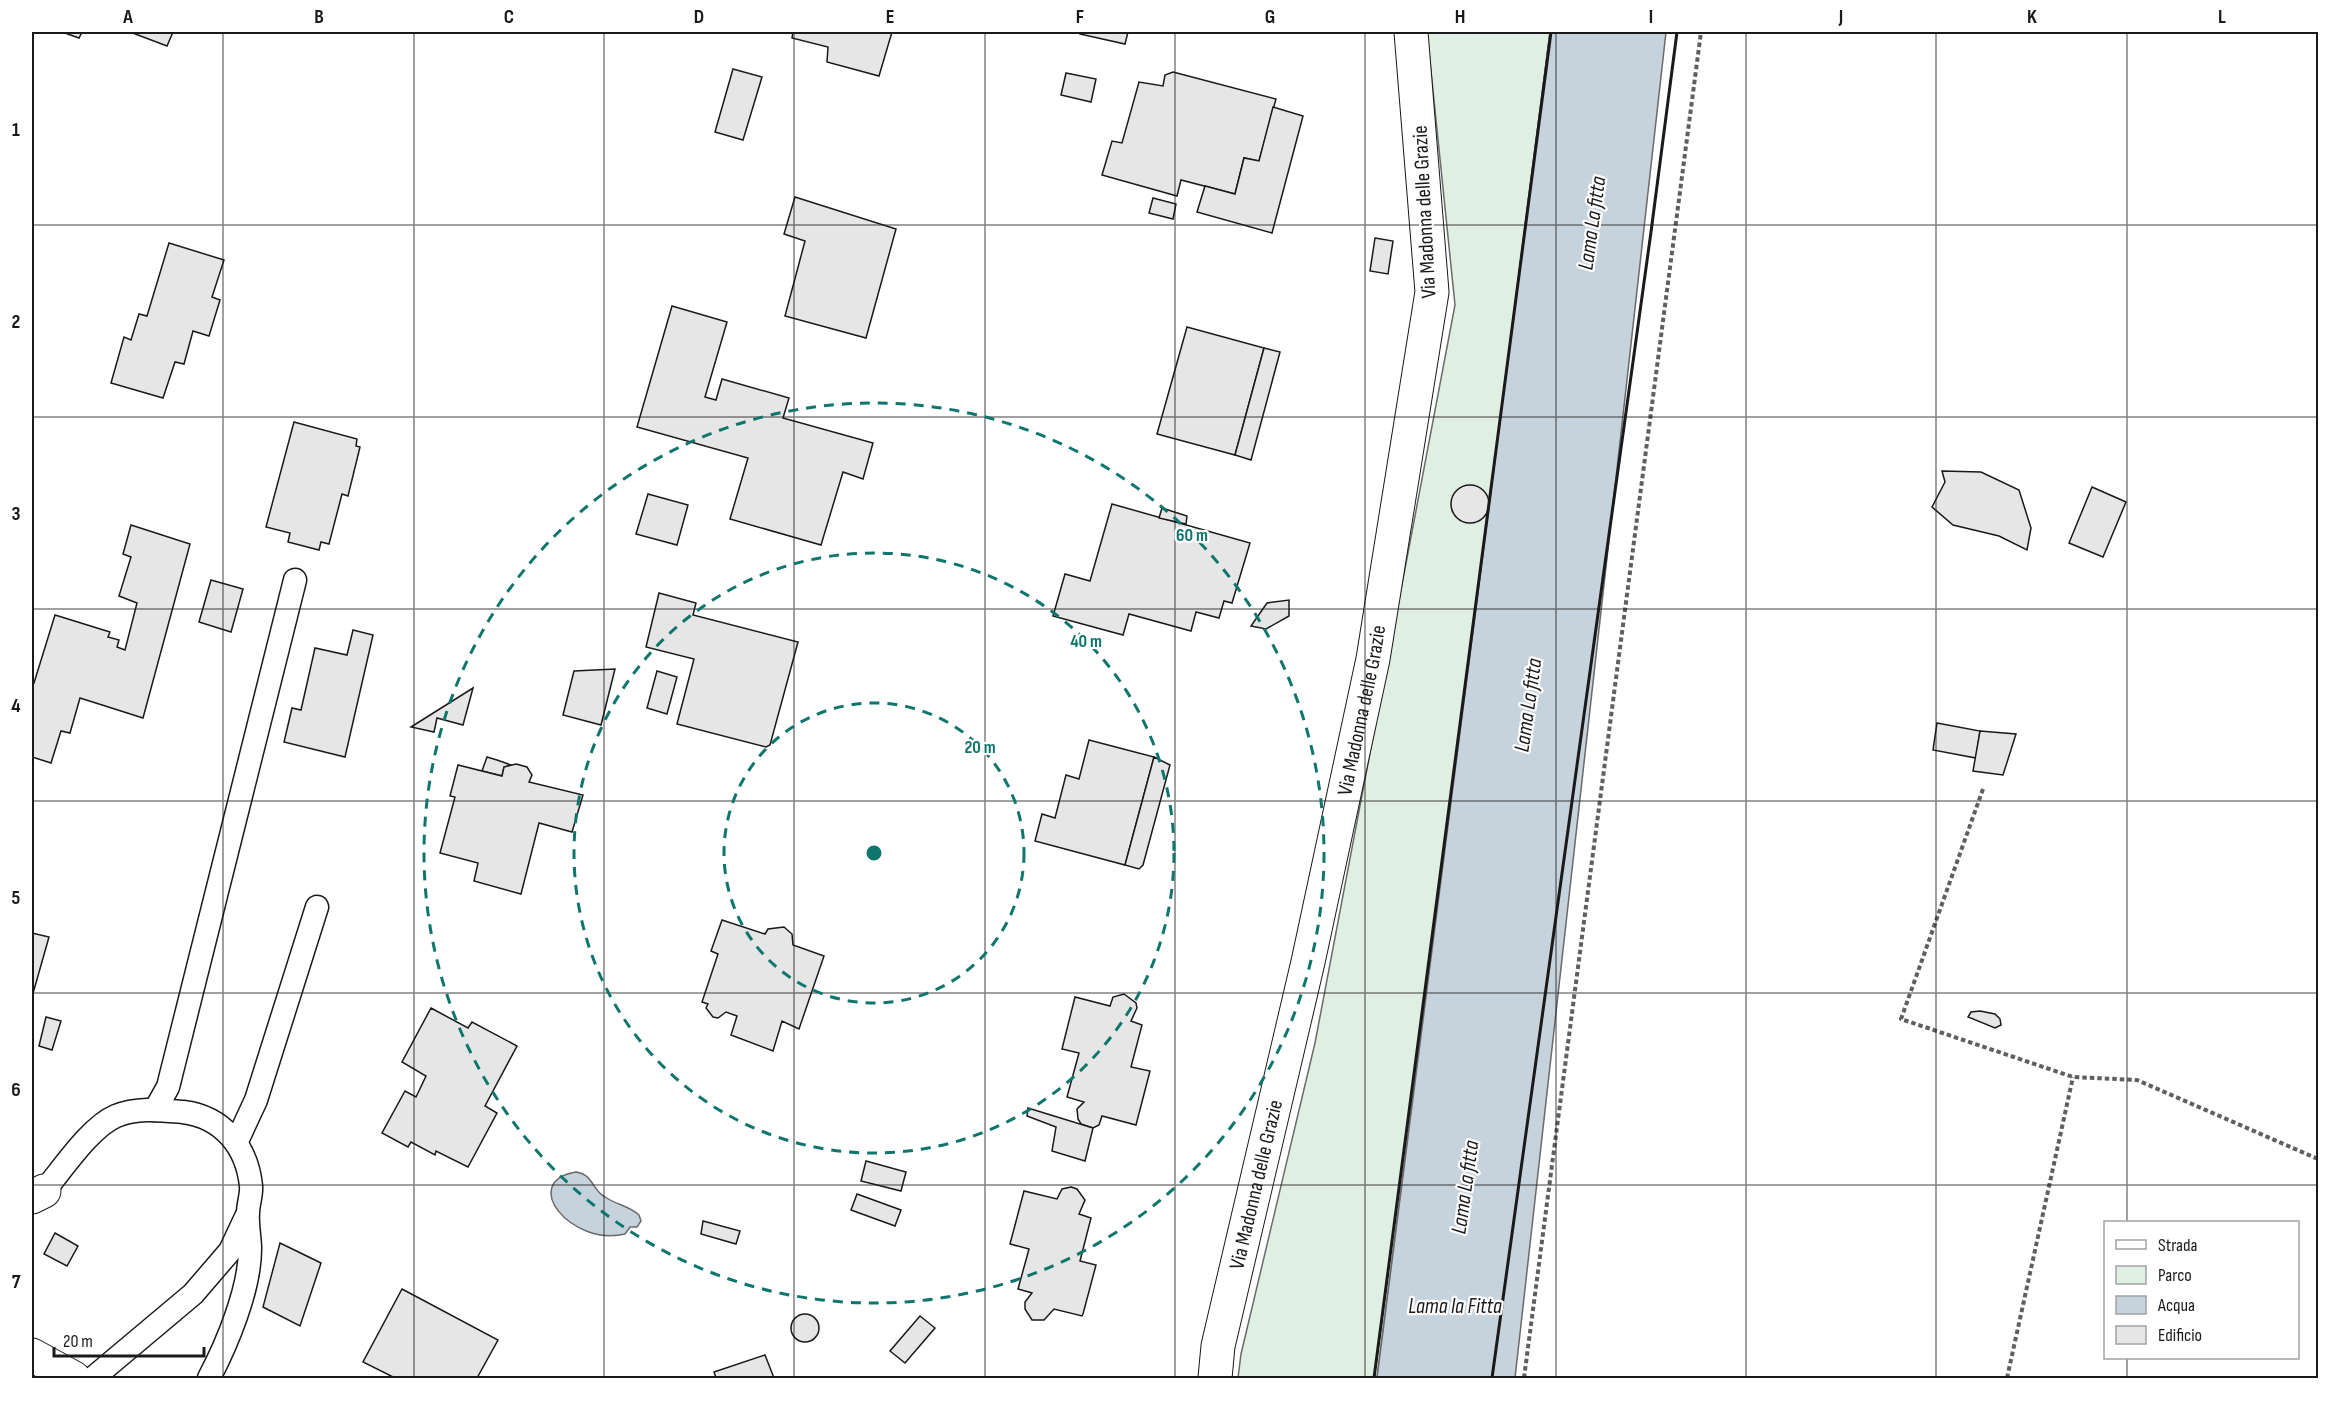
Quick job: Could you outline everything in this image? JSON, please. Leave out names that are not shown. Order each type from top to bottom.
[{"type":"street","name":"Via Madonna delle Grazie","points":[[1215,1378],[1218,1346],[1308,962],[1373,659],[1432,292],[1411,32]]},
{"type":"street","points":[[32,1355],[74,1378]]},
{"type":"lane","points":[[155,1110],[168,1087],[295,580]]},
{"type":"lane","points":[[237,1141],[256,1100],[317,907]]},
{"type":"lane","points":[[38,1194],[99,1128],[115,1117],[155,1110],[191,1113],[216,1123],[237,1141],[251,1186],[248,1213],[250,1251],[240,1301],[228,1338],[209,1378]]},
{"type":"lane","points":[[93,1378],[193,1294],[230,1251],[248,1213]]},
{"type":"path","points":[[1524,1378],[1701,32]]},
{"type":"path","points":[[1983,789],[1901,1019],[2073,1077],[2137,1080],[2319,1159]]},
{"type":"path","points":[[2007,1378],[2073,1077]]},
{"type":"green space","points":[[1427,32],[1550,32],[1377,1378],[1238,1378],[1241,1354],[1315,1043],[1455,305]]},
{"type":"water","name":"Lama la Fitta","points":[[1550,32],[1666,32],[1515,1378],[1377,1378]]},
{"type":"water","points":[[576,1172],[586,1176],[600,1194],[639,1215],[641,1221],[637,1227],[630,1227],[625,1234],[605,1235],[587,1231],[571,1223],[559,1212],[552,1199],[552,1188],[559,1178]]},
{"type":"building","points":[[62,32],[82,32],[79,38]]},
{"type":"building","points":[[130,32],[173,32],[167,46]]},
{"type":"building","points":[[793,32],[892,32],[879,76],[827,62],[828,47],[792,38]]},
{"type":"building","points":[[1081,32],[1128,32],[1125,44],[1080,34]]},
{"type":"building","points":[[733,69],[762,77],[743,140],[715,132]]},
{"type":"building","points":[[1173,72],[1276,99],[1259,161],[1244,158],[1235,194],[1181,180],[1177,196],[1102,175],[1112,141],[1122,143],[1139,82],[1163,86],[1165,75]]},
{"type":"building","points":[[1066,73],[1096,79],[1091,102],[1061,95]]},
{"type":"building","points":[[1273,107],[1303,116],[1272,233],[1197,212],[1205,186],[1235,194],[1244,158],[1259,161]]},
{"type":"building","points":[[795,197],[896,229],[866,338],[785,316],[805,241],[784,234]]},
{"type":"building","points":[[1153,198],[1176,204],[1173,219],[1149,213]]},
{"type":"building","points":[[1375,238],[1393,241],[1388,274],[1370,271]]},
{"type":"building","points":[[169,243],[224,260],[212,297],[220,300],[209,336],[193,331],[184,364],[175,362],[163,398],[111,383],[124,337],[131,340],[139,314],[147,316]]},
{"type":"building","points":[[672,306],[727,322],[705,397],[716,400],[722,379],[789,398],[783,418],[873,443],[863,479],[843,472],[821,545],[730,519],[748,458],[637,427]]},
{"type":"building","points":[[1187,327],[1264,348],[1235,455],[1157,434]]},
{"type":"building","points":[[1264,348],[1280,352],[1251,460],[1235,455]]},
{"type":"building","points":[[294,422],[357,439],[356,446],[360,447],[348,496],[342,494],[329,544],[321,542],[319,550],[288,542],[290,533],[266,527]]},
{"type":"building","points":[[1942,471],[1981,472],[2019,490],[2031,528],[2027,550],[1999,536],[1953,525],[1932,507],[1945,482]]},
{"type":"building","points":[[1470,485],[1483,491],[1489,504],[1483,517],[1470,523],[1457,517],[1451,504],[1457,491]]},
{"type":"building","points":[[2092,487],[2126,502],[2103,557],[2069,543]]},
{"type":"building","points":[[648,494],[688,505],[677,545],[636,534]]},
{"type":"building","points":[[1112,504],[1250,543],[1232,603],[1224,601],[1219,618],[1196,612],[1191,631],[1129,614],[1123,635],[1053,616],[1065,574],[1090,581]]},
{"type":"building","points":[[1162,508],[1187,516],[1186,524],[1159,518]]},
{"type":"building","points":[[131,525],[190,544],[143,718],[80,698],[70,733],[61,731],[51,763],[32,757],[32,682],[34,683],[55,615],[110,632],[108,637],[119,640],[117,647],[125,650],[137,603],[119,596],[131,557],[123,554]]},
{"type":"building","points":[[211,580],[243,589],[231,632],[199,622]]},
{"type":"building","points":[[659,593],[696,603],[693,615],[798,642],[770,745],[766,747],[677,724],[694,659],[646,647]]},
{"type":"building","points":[[1289,600],[1289,616],[1266,629],[1251,626],[1267,603]]},
{"type":"building","points":[[353,630],[373,635],[345,757],[284,742],[292,708],[301,710],[315,648],[347,655]]},
{"type":"building","points":[[615,669],[601,725],[563,715],[574,671]]},
{"type":"building","points":[[657,671],[677,677],[667,714],[647,708]]},
{"type":"building","points":[[473,688],[463,725],[437,718],[434,732],[411,727]]},
{"type":"building","points":[[1937,723],[1980,731],[1976,758],[1933,750]]},
{"type":"building","points":[[1980,731],[2016,734],[2003,775],[1973,771]]},
{"type":"building","points":[[1089,740],[1154,757],[1125,865],[1035,841],[1042,814],[1055,818],[1066,775],[1079,779]]},
{"type":"building","points":[[487,757],[511,765],[504,767],[502,776],[482,771]]},
{"type":"building","points":[[1154,757],[1170,765],[1143,865],[1139,869],[1125,865]]},
{"type":"building","points":[[516,764],[527,767],[532,775],[529,782],[583,795],[572,832],[539,823],[521,894],[474,881],[478,863],[440,853],[455,797],[450,796],[458,765],[502,776],[504,767]]},
{"type":"building","points":[[722,920],[765,934],[768,929],[784,927],[792,934],[793,945],[824,956],[799,1029],[782,1021],[773,1051],[731,1035],[737,1016],[726,1012],[718,1018],[713,1017],[706,1008],[708,1004],[702,1002],[718,954],[711,951]]},
{"type":"building","points":[[32,933],[49,937],[32,997]]},
{"type":"building","points":[[1124,994],[1136,1003],[1137,1008],[1131,1021],[1142,1025],[1131,1067],[1150,1071],[1136,1125],[1102,1116],[1099,1125],[1093,1128],[1081,1124],[1078,1119],[1077,1109],[1084,1102],[1067,1097],[1079,1053],[1062,1049],[1075,997],[1110,1006],[1113,997]]},
{"type":"building","points":[[431,1008],[468,1028],[472,1022],[517,1046],[485,1106],[497,1113],[468,1167],[436,1151],[435,1155],[411,1142],[408,1147],[382,1133],[405,1091],[416,1097],[426,1076],[402,1062]]},
{"type":"building","points":[[1971,1012],[1995,1014],[2000,1019],[2001,1025],[1995,1028],[1968,1017]]},
{"type":"building","points":[[46,1017],[61,1021],[52,1050],[39,1046]]},
{"type":"building","points":[[1028,1108],[1093,1128],[1085,1161],[1052,1151],[1056,1127],[1027,1116]]},
{"type":"building","points":[[866,1161],[906,1172],[901,1191],[861,1181]]},
{"type":"building","points":[[1071,1187],[1077,1189],[1085,1200],[1079,1214],[1091,1218],[1080,1261],[1096,1265],[1083,1314],[1082,1316],[1054,1309],[1044,1320],[1032,1320],[1025,1309],[1025,1302],[1032,1293],[1018,1289],[1029,1249],[1010,1244],[1024,1191],[1057,1199],[1062,1189]]},
{"type":"building","points":[[857,1194],[901,1210],[895,1226],[851,1210]]},
{"type":"building","points":[[703,1221],[740,1231],[736,1244],[701,1234]]},
{"type":"building","points":[[55,1233],[78,1246],[67,1266],[44,1254]]},
{"type":"building","points":[[280,1243],[321,1263],[300,1326],[263,1307]]},
{"type":"building","points":[[402,1289],[498,1340],[477,1378],[395,1378],[363,1362]]},
{"type":"building","points":[[805,1314],[815,1318],[819,1328],[815,1338],[805,1342],[795,1338],[791,1328],[795,1318]]},
{"type":"building","points":[[920,1316],[935,1328],[905,1363],[890,1351]]},
{"type":"building","points":[[765,1355],[774,1378],[716,1378],[714,1372]]},
{"type":"wall","points":[[1374,1378],[1551,32]]},
{"type":"wall","points":[[1492,1378],[1677,32]]},
{"type":"water label","name":"Lama La fitta","points":[[1591,223]]},
{"type":"water label","name":"Lama La fitta","points":[[1527,705]]},
{"type":"water label","name":"Lama La fitta","points":[[1464,1187]]}]
